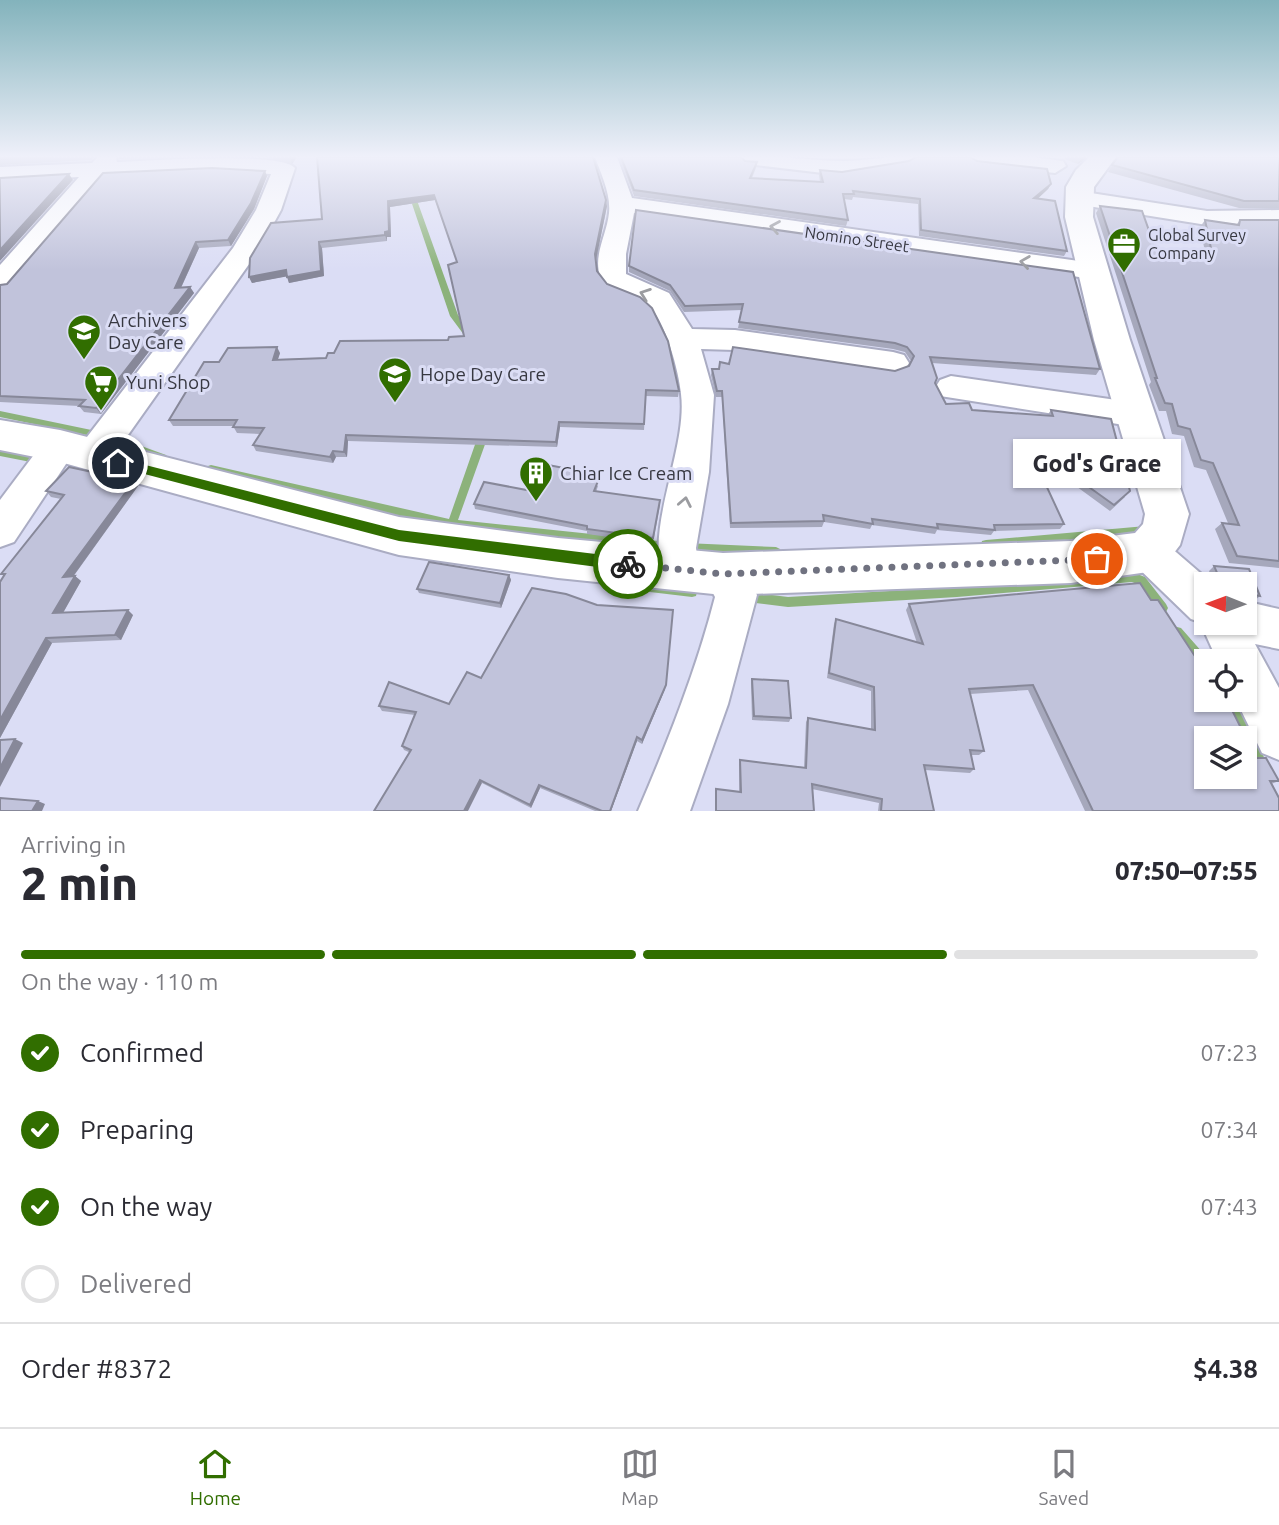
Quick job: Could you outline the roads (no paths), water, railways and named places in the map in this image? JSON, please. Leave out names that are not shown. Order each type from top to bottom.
[{"type":"street","points":[[0,282],[76,195]]},
{"type":"street","points":[[0,530],[76,451],[226,276],[275,195]]},
{"type":"street","points":[[618,195],[621,204],[612,262],[613,278],[617,283],[659,299],[683,339],[698,395],[691,472],[676,548],[679,569]]},
{"type":"street","points":[[0,435],[76,451],[399,536],[558,558],[723,574],[1070,562],[1149,552],[1164,531],[1167,514],[1093,271],[1079,217],[1080,195]]},
{"type":"street","points":[[1140,195],[1207,218],[1279,217]]},
{"type":"street","name":"Nomino Street","points":[[621,204],[1093,271]]},
{"type":"street","points":[[683,339],[735,340],[893,363]]},
{"type":"street","points":[[951,388],[1137,415]]},
{"type":"street","points":[[1149,552],[1194,594]]},
{"type":"street","points":[[664,811],[702,716],[727,639],[736,595],[723,574]]},
{"type":"street","points":[[1257,624],[1279,629]]},
{"type":"street","points":[[1257,693],[1279,736]]},
{"type":"waterway","points":[[412,195],[454,316],[470,337]]},
{"type":"waterway","points":[[0,414],[101,435]]},
{"type":"waterway","points":[[452,524],[483,436]]},
{"type":"waterway","points":[[114,439],[163,458]]},
{"type":"waterway","points":[[0,452],[41,460]]},
{"type":"waterway","points":[[211,469],[452,524]]},
{"type":"waterway","points":[[452,524],[668,547]]},
{"type":"waterway","points":[[986,544],[1146,530]]},
{"type":"waterway","points":[[685,548],[776,552]]},
{"type":"waterway","points":[[747,597],[788,602],[957,592],[1132,577],[1141,580],[1162,608]]},
{"type":"waterway","points":[[608,582],[692,592]]},
{"type":"waterway","points":[[1177,632],[1194,651]]},
{"type":"waterway","points":[[1234,712],[1261,766]]},
{"type":"place","name":"Global Survey Company","points":[[1124,274]]},
{"type":"place","name":"Archivers Day Care","points":[[84,361]]},
{"type":"place","name":"Hope Day Care","points":[[395,404]]},
{"type":"place","name":"Yuni Shop","points":[[101,412]]},
{"type":"place","name":"Chiar Ice Cream","points":[[536,503]]},
{"type":"place","name":"God's Grace","points":[[1097,559]]}]
